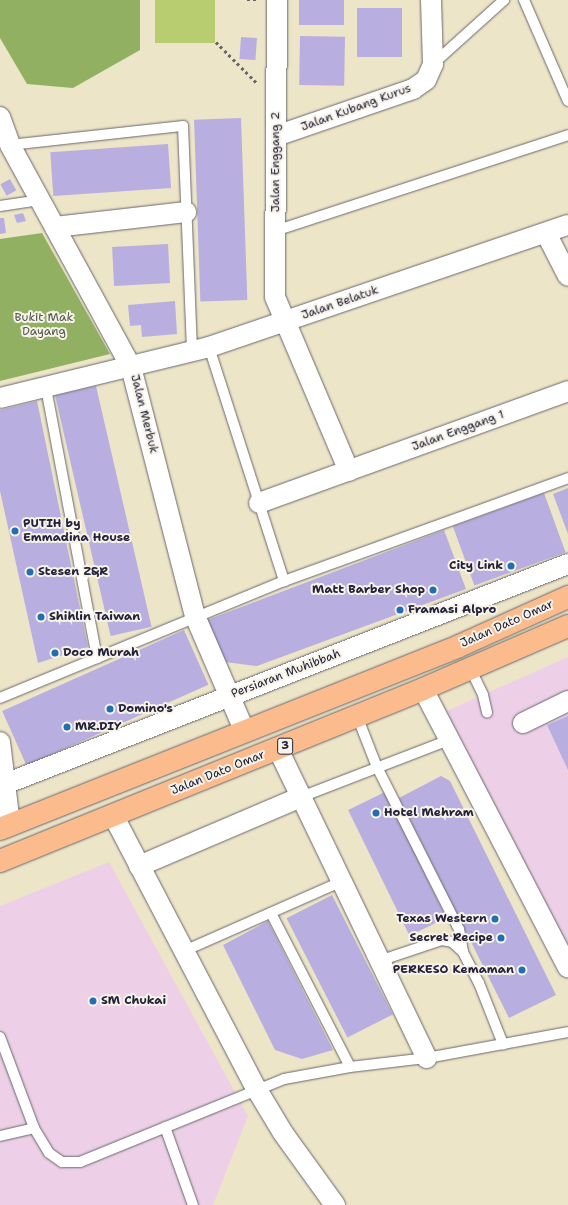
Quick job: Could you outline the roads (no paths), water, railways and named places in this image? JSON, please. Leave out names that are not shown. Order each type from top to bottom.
[{"type":"highway","name":"Jalan Dato Omar","points":[[5,827],[244,730],[459,646],[568,598]]},
{"type":"highway","name":"Jalan Dato Omar","points":[[0,861],[278,749],[423,689],[568,626]]},
{"type":"street","name":"Jalan Enggang 2","points":[[277,0],[275,297],[285,322]]},
{"type":"street","name":"Jalan Kubang Kurus","points":[[276,136],[413,89],[426,80],[433,64],[431,0]]},
{"type":"street","name":"Jalan Merbuk","points":[[0,117],[10,145],[131,367],[195,616],[244,730]]},
{"type":"street","points":[[55,227],[186,212]]},
{"type":"street","name":"Jalan Belatuk","points":[[0,398],[201,349],[285,322],[568,225]]},
{"type":"street","points":[[546,233],[568,276]]},
{"type":"street","points":[[285,322],[349,471]]},
{"type":"street","name":"Jalan Enggang 1","points":[[259,503],[568,391]]},
{"type":"street","name":"Persiaran Muhibbah","points":[[3,785],[568,564]]},
{"type":"street","points":[[423,689],[451,739],[568,968]]},
{"type":"street","points":[[523,723],[568,700]]},
{"type":"street","points":[[0,742],[5,827]]},
{"type":"street","points":[[278,749],[382,960],[427,1058]]},
{"type":"street","points":[[139,866],[301,797]]},
{"type":"street","points":[[114,815],[139,866],[256,1088],[283,1133],[335,1205]]},
{"type":"lane","points":[[433,64],[504,0]]},
{"type":"lane","points":[[524,0],[568,101]]},
{"type":"lane","points":[[10,145],[183,126],[186,212],[201,349],[259,503],[284,581]]},
{"type":"lane","points":[[275,231],[568,135]]},
{"type":"lane","points":[[0,206],[40,200]]},
{"type":"lane","points":[[46,388],[97,658]]},
{"type":"lane","points":[[0,698],[195,616],[284,581],[568,478]]},
{"type":"lane","points":[[470,668],[483,695],[487,713]]},
{"type":"lane","points":[[357,716],[377,767],[459,929],[463,952],[479,983],[503,1044]]},
{"type":"lane","points":[[301,797],[451,739]]},
{"type":"lane","points":[[184,951],[343,881]]},
{"type":"lane","points":[[271,913],[350,1067]]},
{"type":"lane","points":[[382,960],[442,940],[452,942],[463,952]]},
{"type":"lane","points":[[0,1037],[34,1128],[49,1153],[62,1162],[80,1162],[256,1088],[284,1079],[350,1067],[427,1058],[568,1032]]},
{"type":"lane","points":[[165,1127],[194,1205]]},
{"type":"lane","points":[[0,1136],[34,1128]]},
{"type":"place","name":"PUTIH by Emmadina House","points":[[15,531]]},
{"type":"place","name":"City Link","points":[[511,566]]},
{"type":"place","name":"Stesen Z&R","points":[[30,572]]},
{"type":"place","name":"Matt Barber Shop","points":[[433,590]]},
{"type":"place","name":"Framasi Alpro","points":[[400,610]]},
{"type":"place","name":"Shihlin Taiwan","points":[[41,617]]},
{"type":"place","name":"Doco Murah","points":[[55,653]]},
{"type":"place","name":"Domino's","points":[[110,709]]},
{"type":"place","name":"MR.DIY","points":[[67,727]]},
{"type":"place","name":"Hotel Mehram","points":[[376,813]]},
{"type":"place","name":"Texas Western","points":[[495,919]]},
{"type":"place","name":"Secret Recipe","points":[[501,938]]},
{"type":"place","name":"PERKESO Kemaman","points":[[522,970]]},
{"type":"place","name":"SM Chukai","points":[[93,1001]]},
{"type":"park label","name":"Bukit Mak Dayang","points":[[44,325]]}]
